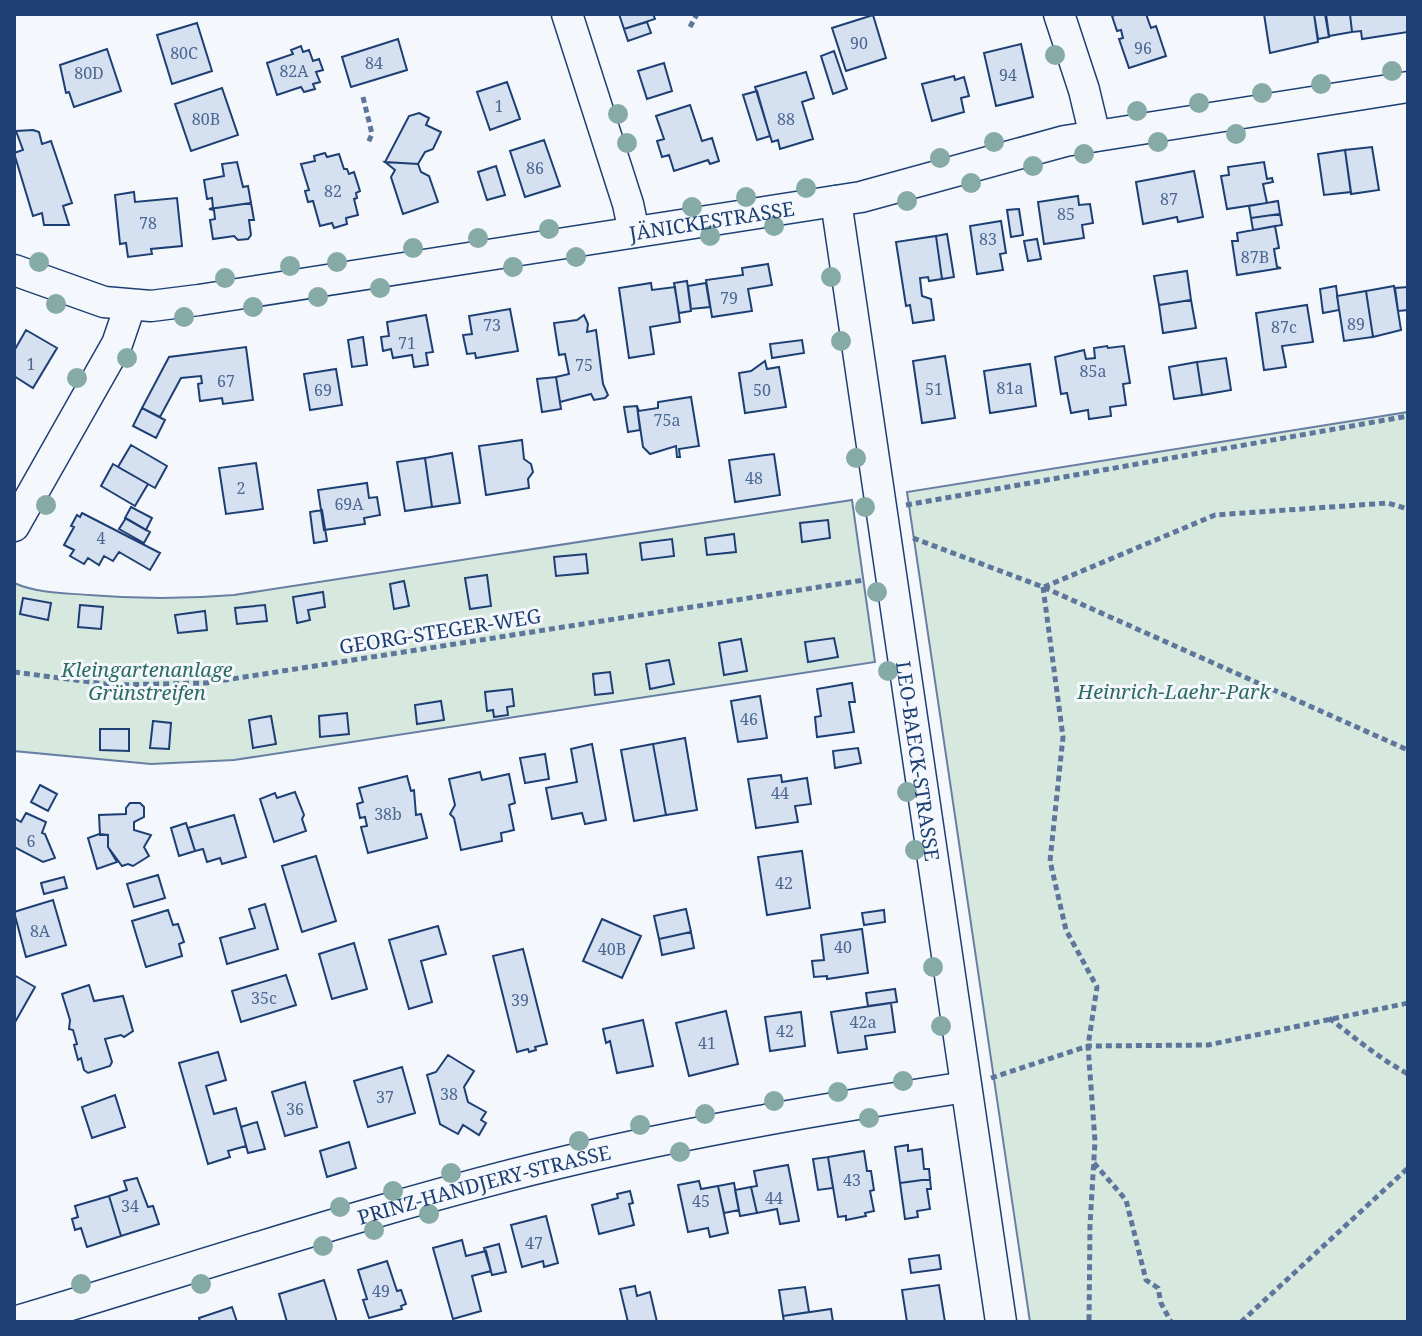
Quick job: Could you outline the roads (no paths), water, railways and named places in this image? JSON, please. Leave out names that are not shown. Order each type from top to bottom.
[{"type":"street","points":[[567,14],[628,204],[634,232]]},
{"type":"street","points":[[1059,14],[1084,90],[1095,136]]},
{"type":"street","name":"JÄNICKESTRASSE","points":[[14,270],[100,301],[130,306],[199,300],[836,201],[880,192],[1053,144],[1408,87]]},
{"type":"street","name":"LEO-BAECK-STRASSE","points":[[836,201],[882,510],[976,1084],[1001,1322]]},
{"type":"street","points":[[14,526],[117,344],[130,306]]},
{"type":"street","name":"PRINZ-HANDJERY-STRASSE","points":[[14,1322],[458,1189],[554,1164],[745,1122],[976,1084]]},
{"type":"park label","name":"Kleingartenanlage Grünstreifen","points":[[147,680]]},
{"type":"park label","name":"Heinrich-Laehr-Park","points":[[1174,691]]}]
